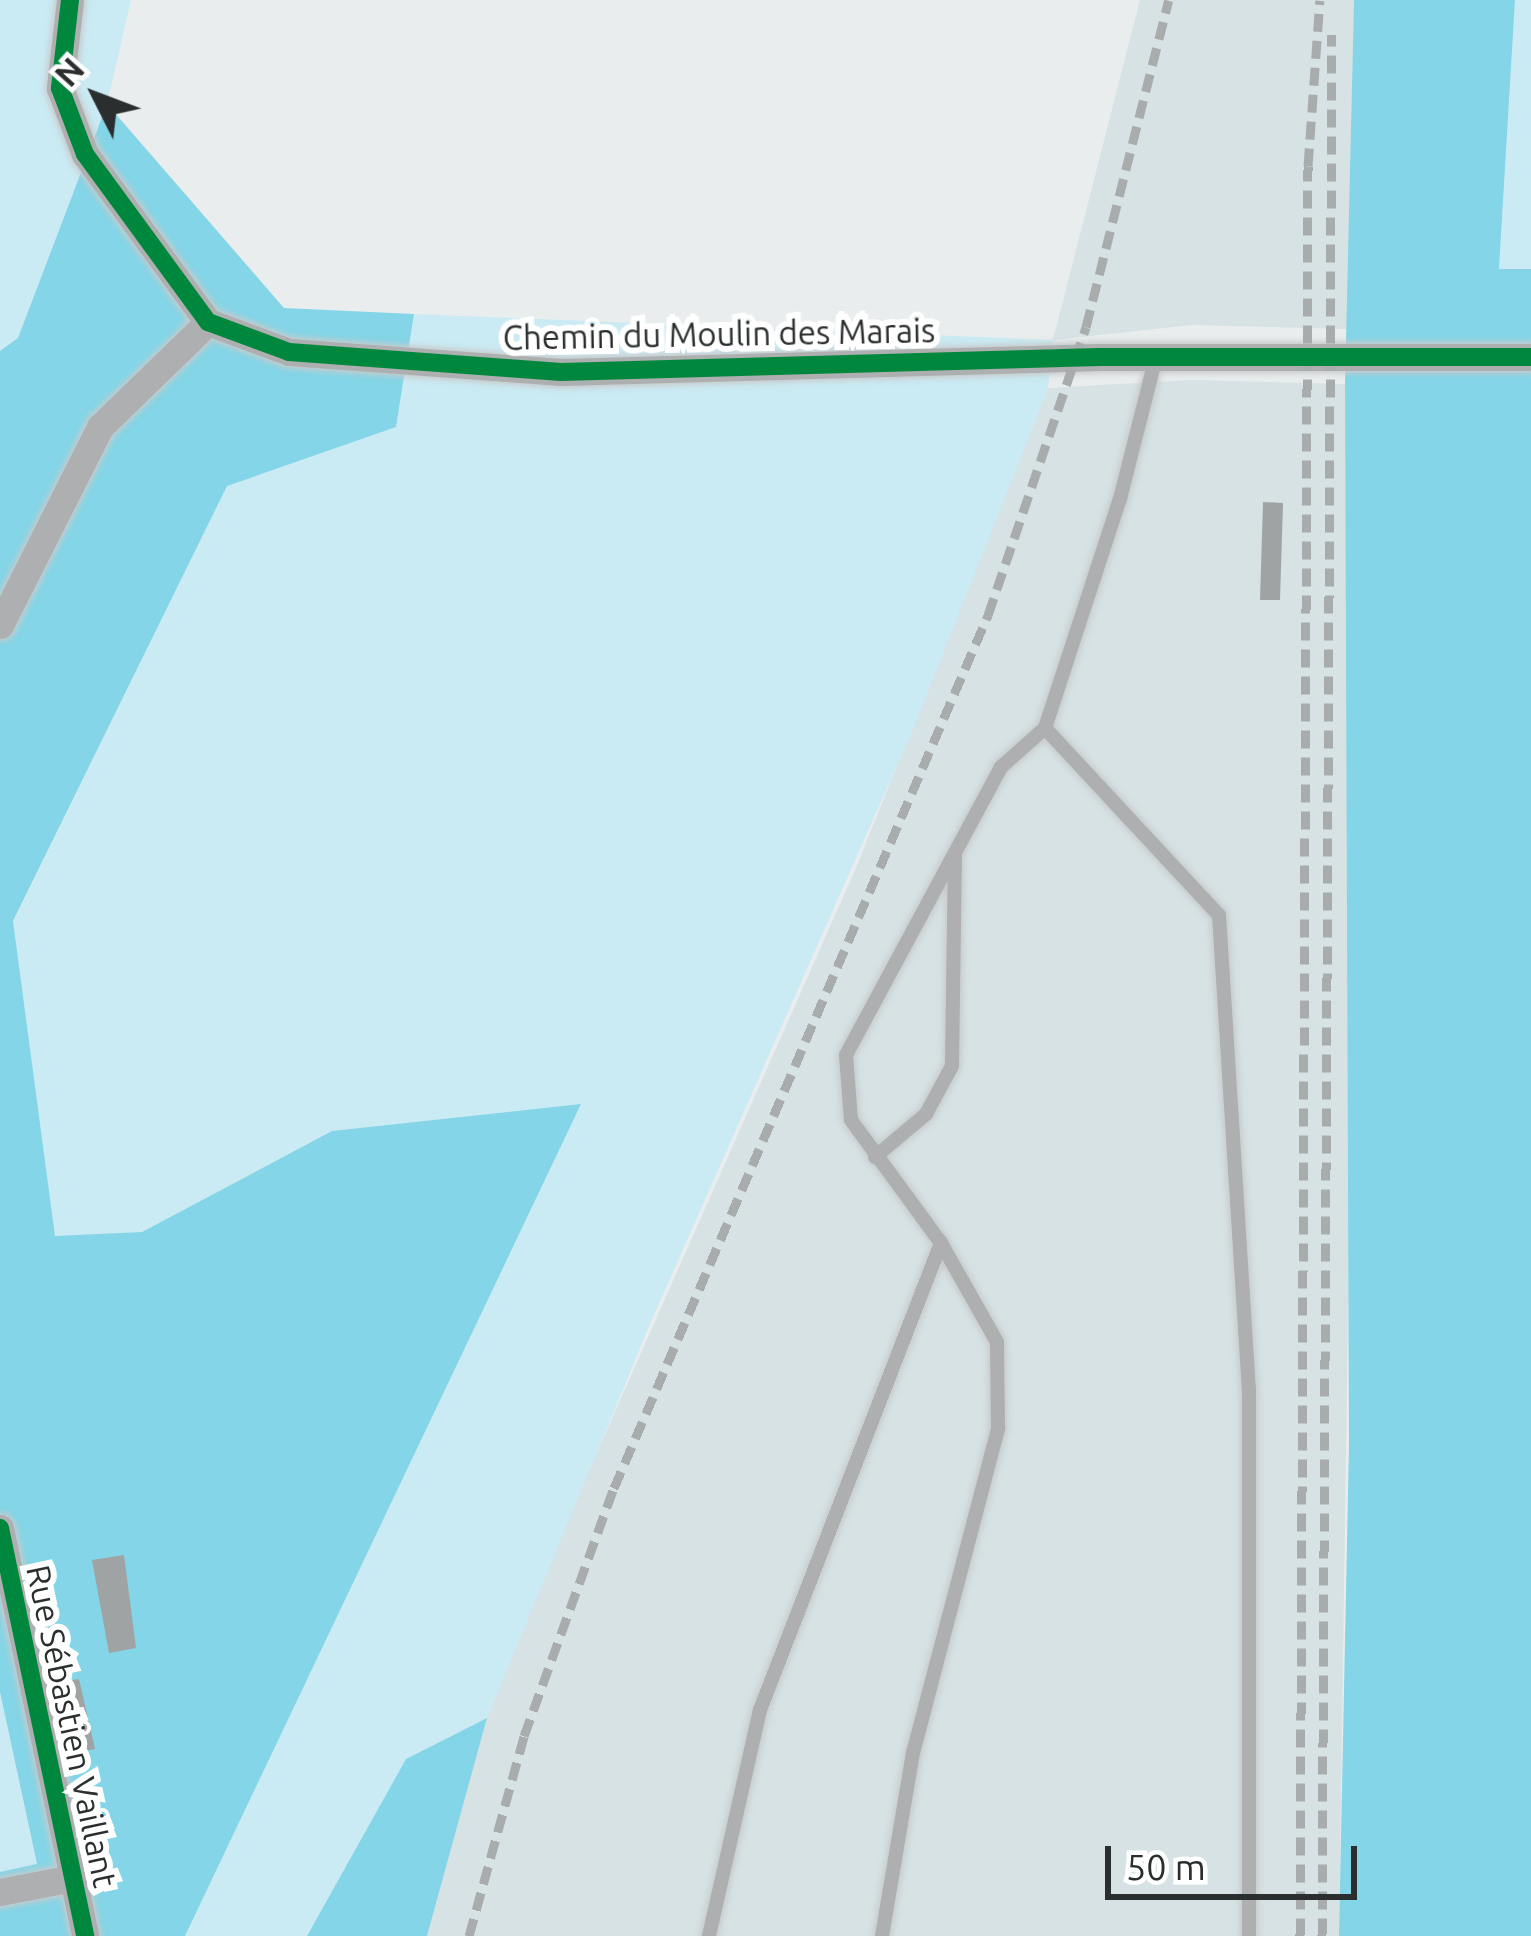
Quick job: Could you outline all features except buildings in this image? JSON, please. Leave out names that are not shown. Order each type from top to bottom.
[{"type":"street","points":[[0,625],[100,427],[208,322],[85,154],[60,88],[70,0]]},
{"type":"street","name":"Chemin du Moulin des Marais","points":[[208,322],[289,352],[561,371],[1156,357],[1531,357]]},
{"type":"street","name":"Rue Sébastien Vaillant","points":[[0,1528],[85,1936]]},
{"type":"street","points":[[0,1892],[73,1878]]},
{"type":"lane","points":[[882,1936],[913,1754],[998,1429],[997,1342],[941,1243],[851,1120],[846,1055],[1001,767],[1045,728],[1126,478],[1156,357]]},
{"type":"lane","points":[[1045,728],[1219,915],[1249,1388],[1249,1936]]},
{"type":"lane","points":[[875,1157],[926,1114],[952,1066],[955,854]]},
{"type":"lane","points":[[709,1936],[760,1710],[941,1243]]},
{"type":"shaded area","points":[[0,0],[131,0],[107,104],[18,338],[0,351]]},
{"type":"shaded area","points":[[1140,0],[1354,0],[1347,329],[1192,325],[1053,340]]},
{"type":"shaded area","points":[[1354,0],[1515,0],[1499,269],[1531,269],[1531,1936],[1339,1936],[1349,1444],[1345,384]]},
{"type":"shaded area","points":[[1515,0],[1531,0],[1531,269],[1499,270]]},
{"type":"shaded area","points":[[107,104],[284,308],[414,314],[396,427],[227,486],[13,921],[55,1236],[142,1232],[332,1131],[581,1104],[185,1936],[0,1936],[0,1872],[37,1864],[0,1692],[0,351],[18,338]]},
{"type":"shaded area","points":[[414,314],[1053,340],[1048,388],[914,727],[650,1324],[487,1718],[406,1759],[307,1936],[185,1936],[580,1105],[332,1131],[142,1232],[55,1237],[13,922],[227,485],[396,427]]},
{"type":"shaded area","points":[[1190,380],[1345,384],[1350,1171],[1339,1936],[427,1936],[487,1718],[555,1547],[856,868],[1048,388]]},
{"type":"shaded area","points":[[0,1692],[37,1865],[0,1872]]},
{"type":"shaded area","points":[[487,1718],[427,1936],[307,1936],[406,1759]]},
{"type":"railway","points":[[469,1936],[524,1736],[614,1488],[988,615],[1086,327],[1169,0]]},
{"type":"railway","points":[[1300,1936],[1308,166],[1320,0]]},
{"type":"railway","points":[[1322,1936],[1332,34]]},
{"type":"cycle path","points":[[70,0],[60,88],[85,154],[208,322],[289,352],[561,372],[1100,357],[1531,357]]},
{"type":"cycle path","points":[[0,1528],[85,1936]]}]
